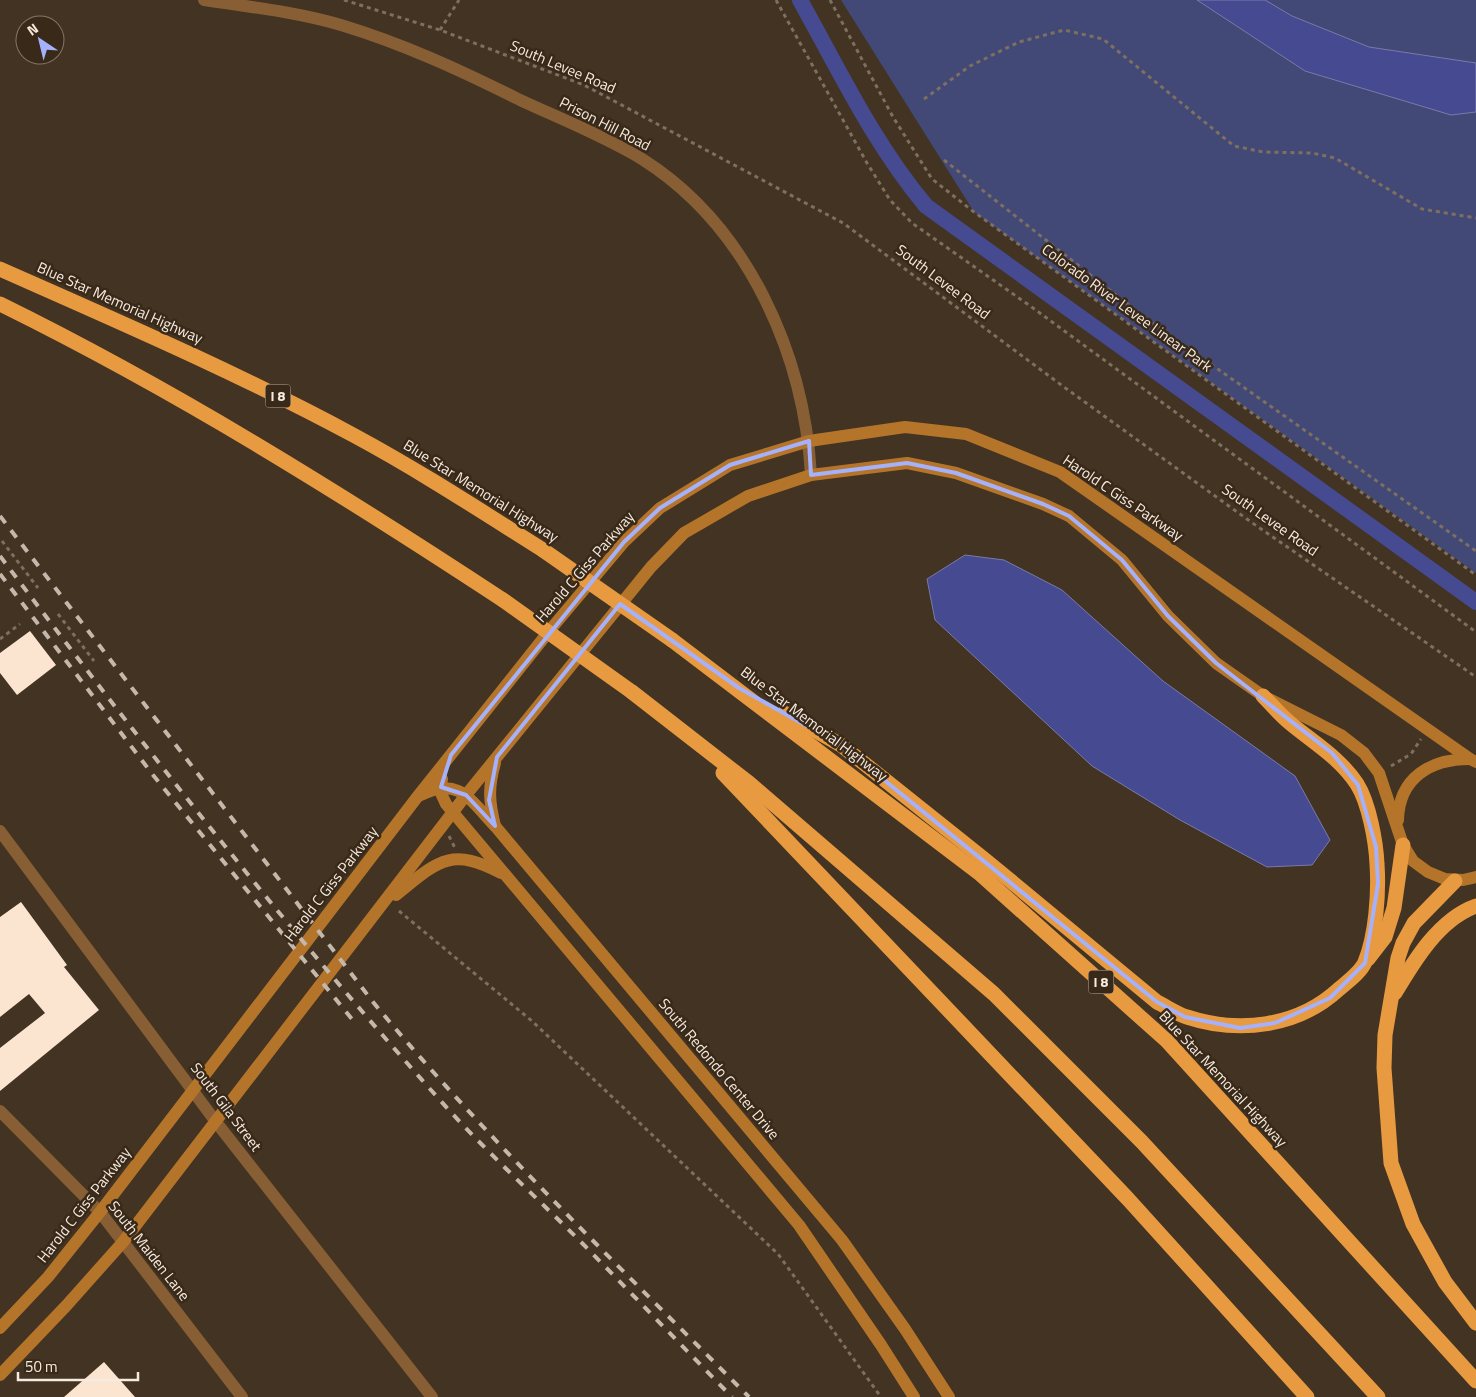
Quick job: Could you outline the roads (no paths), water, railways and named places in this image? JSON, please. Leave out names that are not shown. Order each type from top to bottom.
[{"type":"highway","name":"Blue Star Memorial Highway","points":[[0,269],[198,357],[290,402],[428,477],[543,550],[739,688],[979,873],[1167,1041],[1476,1381]]},
{"type":"highway","points":[[0,304],[59,334],[236,432],[355,503],[503,600],[632,692],[749,783],[994,994],[1142,1142],[1378,1397]]},
{"type":"highway","points":[[739,688],[840,745],[984,859],[1157,1002],[1185,1016],[1214,1025],[1240,1028],[1275,1023],[1304,1013],[1330,998],[1365,963],[1385,937],[1394,908],[1403,845]]},
{"type":"highway","points":[[1263,696],[1289,722],[1332,753],[1358,785],[1376,847],[1378,884],[1374,924],[1365,963]]},
{"type":"highway","points":[[682,730],[1128,1199],[1307,1397]]},
{"type":"highway","points":[[1465,879],[1424,911],[1409,931],[1398,958],[1385,1035],[1384,1068],[1391,1163],[1413,1224],[1445,1282],[1476,1323]]},
{"type":"highway","points":[[1392,998],[1429,943],[1448,924],[1476,906]]},
{"type":"highway","points":[[1314,1327],[1369,1397]]},
{"type":"main road","name":"Harold C Giss Parkway","points":[[0,1328],[48,1277],[100,1212],[418,796],[612,556],[660,508],[730,465],[809,441],[905,427],[966,434],[1060,472],[1473,761]]},
{"type":"main road","name":"Harold C Giss Parkway","points":[[0,1375],[66,1306],[123,1242],[466,795],[644,575],[684,533],[748,496],[811,475],[907,463],[956,473],[1043,504],[1069,516],[1122,560],[1168,616],[1216,662],[1263,696],[1341,735],[1364,753],[1379,773],[1403,845],[1413,861],[1428,872],[1465,879],[1476,884]]},
{"type":"main road","points":[[451,755],[440,787],[446,804],[799,1224],[881,1344],[914,1397]]},
{"type":"main road","points":[[494,826],[489,800],[490,782],[497,757]]},
{"type":"main road","name":"Harold C Giss Parkway","points":[[1398,827],[1398,808],[1405,790],[1417,775],[1432,764],[1451,759],[1473,761]]},
{"type":"main road","points":[[418,796],[440,787]]},
{"type":"main road","name":"South Redondo Center Drive","points":[[440,787],[455,789],[466,795],[494,826],[842,1240],[905,1329],[949,1397]]},
{"type":"main road","points":[[380,907],[432,866],[444,861],[461,858],[482,863],[507,876]]},
{"type":"street","name":"Prison Hill Road","points":[[204,0],[262,8],[339,25],[443,62],[612,143],[642,160],[672,181],[700,206],[724,234],[748,269],[775,318],[790,363],[809,441],[811,475]]},
{"type":"street","name":"South Gila Street","points":[[0,831],[216,1122],[432,1397]]},
{"type":"street","name":"South Maiden Lane","points":[[0,1111],[100,1212],[242,1397]]},
{"type":"waterway","points":[[800,0],[843,80],[874,132],[890,158],[926,206],[1476,602]]},
{"type":"railway","points":[[0,516],[373,1002],[417,1054],[556,1204],[749,1397]]},
{"type":"railway","points":[[0,556],[163,768],[274,907],[389,1042],[464,1126],[583,1244],[732,1397]]},
{"type":"railway","points":[[0,574],[153,775],[356,1024]]}]
